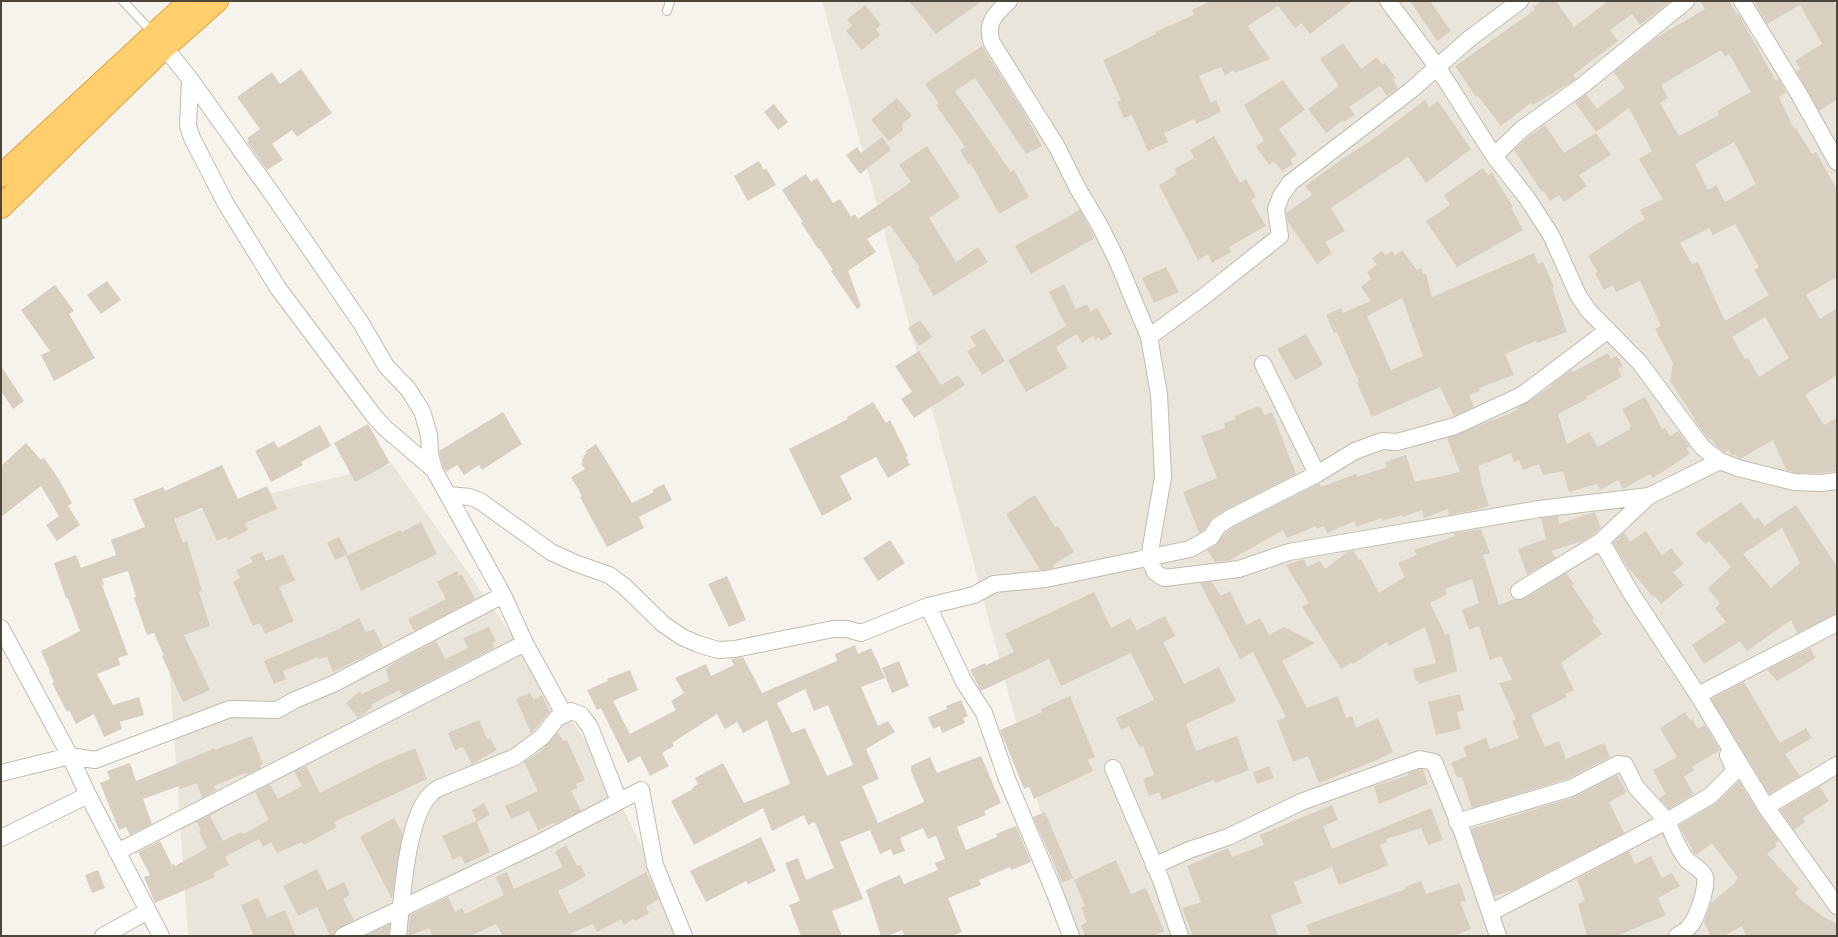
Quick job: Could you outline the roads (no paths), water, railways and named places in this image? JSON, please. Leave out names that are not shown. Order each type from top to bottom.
[{"type":"highway","points":[[1,206],[160,41],[190,1]]},
{"type":"highway","points":[[1,176],[160,41],[217,1]]},
{"type":"street","points":[[1009,1],[990,22],[989,30],[992,43],[1054,142],[1077,188],[1100,226],[1116,258],[1149,337],[1159,400],[1163,477],[1149,558],[1155,572],[1164,578],[1215,573],[1239,568],[1289,552],[1539,509],[1649,496]]},
{"type":"street","points":[[1388,1],[1438,68],[1494,156],[1527,198],[1551,235],[1578,295],[1588,310],[1640,362],[1702,447],[1720,461],[1738,468],[1794,482],[1821,483],[1837,481]]},
{"type":"street","points":[[1149,337],[1202,298],[1280,236],[1276,209],[1281,196],[1290,183],[1378,116],[1438,68],[1469,40],[1520,1]]},
{"type":"street","points":[[1494,156],[1522,129],[1583,85],[1686,1]]},
{"type":"street","points":[[1742,1],[1799,94],[1837,162]]},
{"type":"street","points":[[160,41],[190,79],[360,323],[386,366],[408,389],[422,412],[429,435],[430,453],[434,470],[503,595],[525,643],[564,714]]},
{"type":"street","points":[[190,79],[188,126],[192,138],[226,204],[278,288],[374,416],[385,428],[434,470]]},
{"type":"street","points":[[449,495],[470,497],[480,501],[551,552],[575,563],[609,575],[624,586],[663,624],[682,637],[718,650],[735,649],[833,629],[846,629],[861,633],[928,606],[974,595],[994,584],[1046,579],[1176,553],[1202,544],[1211,537],[1218,526],[1230,518],[1317,474],[1355,451],[1382,441],[1397,442],[1455,426],[1508,403],[1522,395],[1608,330]]},
{"type":"street","points":[[1264,364],[1317,474]]},
{"type":"street","points":[[1519,591],[1601,541],[1649,496],[1720,461]]},
{"type":"street","points":[[1601,541],[1631,593],[1698,695],[1766,807],[1837,906]]},
{"type":"street","points":[[1,773],[70,756],[95,760],[230,709],[277,710],[295,700],[333,684],[503,595]]},
{"type":"street","points":[[928,606],[964,682],[984,713],[1007,779],[1072,936]]},
{"type":"street","points":[[1698,695],[1837,623]]},
{"type":"street","points":[[1,628],[70,756],[88,795],[161,936]]},
{"type":"street","points":[[117,852],[525,643]]},
{"type":"street","points":[[398,936],[407,854],[418,814],[429,796],[450,782],[515,757],[531,746],[545,733],[557,718],[571,712],[581,715],[590,727],[619,801]]},
{"type":"street","points":[[1490,913],[1667,821],[1710,796],[1735,771],[1712,719]]},
{"type":"street","points":[[1154,866],[1189,850],[1228,837],[1301,802],[1420,759],[1434,762],[1498,936]]},
{"type":"street","points":[[1457,822],[1571,788],[1618,764],[1625,765],[1636,787],[1667,821],[1679,848],[1687,860],[1696,866],[1704,876],[1705,886],[1695,919],[1688,929],[1676,936]]},
{"type":"street","points":[[1766,807],[1837,765]]},
{"type":"street","points":[[1113,768],[1161,880],[1180,936]]},
{"type":"street","points":[[343,936],[537,844],[641,790],[655,865],[684,936]]},
{"type":"street","points":[[1,838],[88,795]]},
{"type":"street","points":[[102,936],[148,911]]},
{"type":"lane","points":[[123,1],[160,41]]},
{"type":"lane","points":[[667,11],[670,1]]}]
